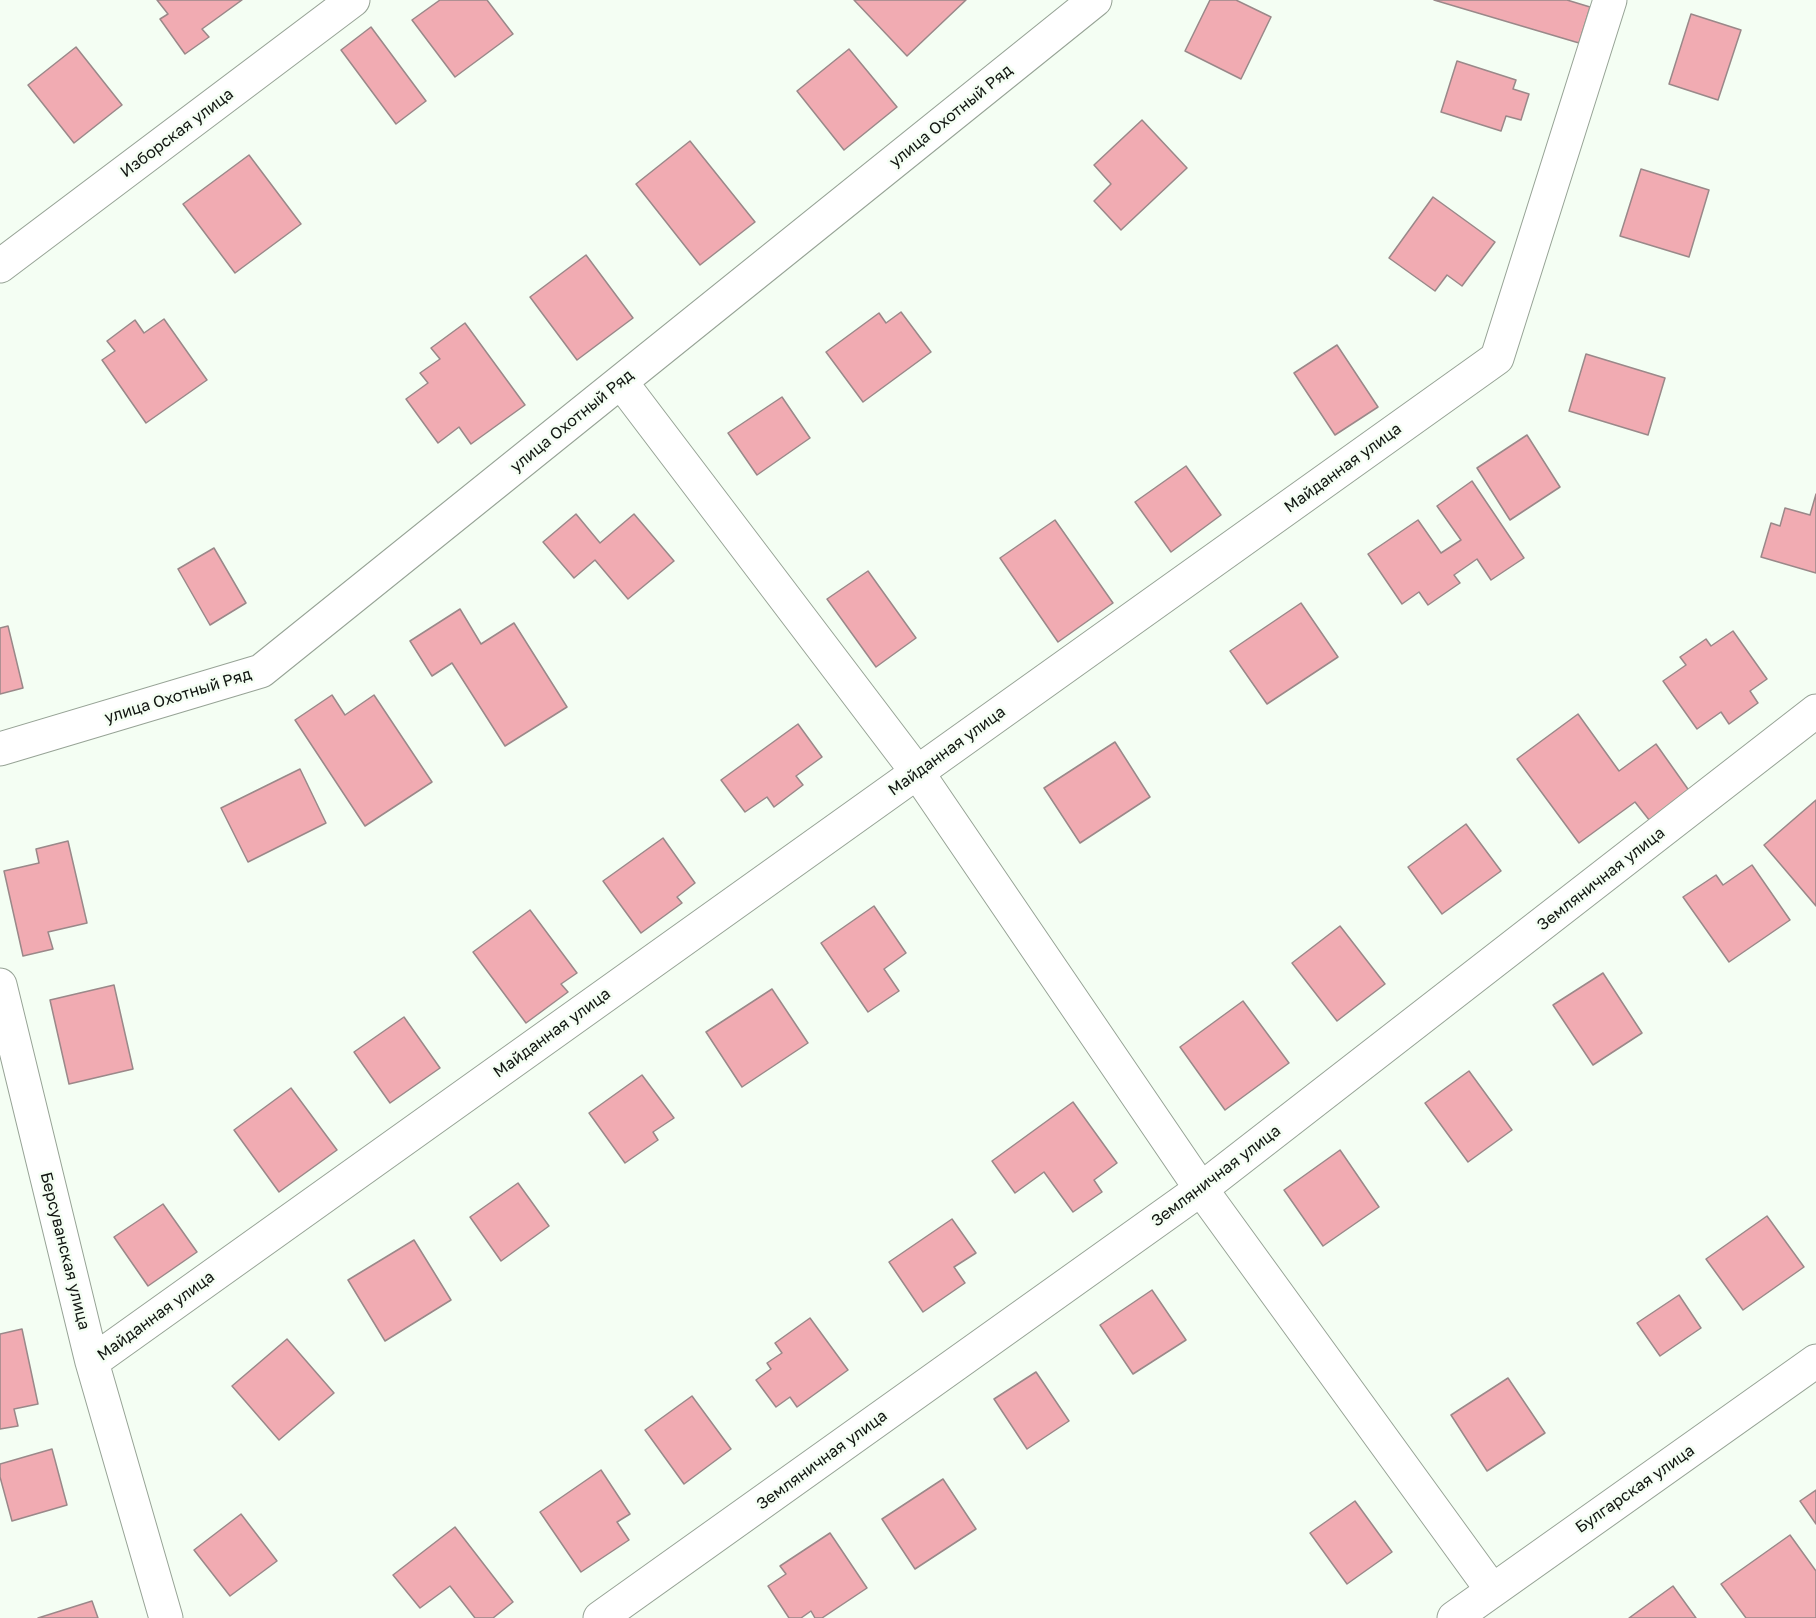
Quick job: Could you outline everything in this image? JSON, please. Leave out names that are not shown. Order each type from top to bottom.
[{"type":"street","name":"Изборская улица","points":[[0,266],[353,0]]},
{"type":"street","name":"улица Охотный Ряд","points":[[0,749],[261,671],[1095,0]]},
{"type":"street","name":"Майданная улица","points":[[92,1362],[1497,358],[1610,0]]},
{"type":"street","points":[[621,382],[917,772],[1201,1190],[1492,1590]]},
{"type":"street","name":"Земляничная улица","points":[[600,1618],[1201,1190],[1816,711]]},
{"type":"street","name":"Берсуванская улица","points":[[0,985],[92,1362],[166,1618]]},
{"type":"street","name":"Булгарская улица","points":[[1454,1618],[1816,1361]]},
{"type":"building","points":[[157,0],[242,0],[202,29],[209,37],[185,54],[160,19],[168,14]]},
{"type":"building","points":[[440,0],[487,0],[513,34],[455,77],[412,20]]},
{"type":"building","points":[[854,0],[966,0],[907,56]]},
{"type":"building","points":[[1210,0],[1236,0],[1271,17],[1241,79],[1185,51]]},
{"type":"building","points":[[1434,0],[1567,0],[1590,7],[1579,43]]},
{"type":"building","points":[[1691,14],[1741,30],[1718,100],[1669,84]]},
{"type":"building","points":[[371,27],[426,101],[396,124],[341,50]]},
{"type":"building","points":[[76,47],[122,105],[74,143],[28,85]]},
{"type":"building","points":[[849,49],[897,107],[844,150],[797,91]]},
{"type":"building","points":[[1457,61],[1516,80],[1513,89],[1529,94],[1521,120],[1506,116],[1501,131],[1441,112]]},
{"type":"building","points":[[1142,120],[1187,168],[1121,230],[1094,201],[1111,184],[1094,165]]},
{"type":"building","points":[[690,141],[755,222],[700,265],[636,184]]},
{"type":"building","points":[[249,155],[301,224],[235,273],[183,204]]},
{"type":"building","points":[[1641,169],[1709,190],[1689,257],[1620,236]]},
{"type":"building","points":[[1433,197],[1495,242],[1462,286],[1447,275],[1435,291],[1389,258]]},
{"type":"building","points":[[586,255],[633,318],[577,360],[530,297]]},
{"type":"building","points":[[901,312],[931,352],[863,402],[826,352],[879,313],[886,323]]},
{"type":"building","points":[[164,319],[207,380],[146,423],[102,360],[115,351],[107,341],[135,320],[144,333]]},
{"type":"building","points":[[465,323],[525,405],[471,444],[459,427],[438,443],[406,399],[428,383],[420,373],[440,359],[431,348]]},
{"type":"building","points":[[1337,345],[1378,407],[1335,435],[1294,373]]},
{"type":"building","points":[[1586,354],[1665,378],[1648,435],[1569,411]]},
{"type":"building","points":[[782,397],[810,438],[757,475],[728,433]]},
{"type":"building","points":[[1527,435],[1560,487],[1510,520],[1477,468]]},
{"type":"building","points":[[1186,466],[1221,515],[1171,552],[1135,502]]},
{"type":"building","points":[[1472,481],[1524,558],[1491,580],[1477,559],[1454,575],[1460,583],[1428,605],[1419,592],[1402,604],[1368,554],[1418,520],[1441,553],[1461,540],[1437,506]]},
{"type":"building","points":[[1816,494],[1816,573],[1761,557],[1771,523],[1780,526],[1785,508],[1810,515]]},
{"type":"building","points":[[576,514],[600,543],[634,514],[674,561],[628,599],[595,560],[574,578],[543,542]]},
{"type":"building","points":[[1055,520],[1113,603],[1058,642],[1000,558]]},
{"type":"building","points":[[214,548],[246,603],[210,625],[178,569]]},
{"type":"building","points":[[868,571],[916,638],[876,667],[827,599]]},
{"type":"building","points":[[1301,603],[1338,657],[1267,704],[1230,651]]},
{"type":"building","points":[[460,609],[481,644],[514,623],[567,707],[505,746],[452,663],[432,676],[410,641]]},
{"type":"building","points":[[8,626],[23,688],[0,694],[0,628]]},
{"type":"building","points":[[1733,631],[1767,679],[1750,691],[1758,703],[1729,724],[1721,712],[1697,729],[1663,681],[1686,665],[1680,657],[1706,639],[1711,646]]},
{"type":"building","points":[[332,695],[345,715],[374,695],[432,782],[365,826],[295,720]]},
{"type":"building","points":[[1578,714],[1619,771],[1656,744],[1690,792],[1650,821],[1635,802],[1579,843],[1517,759]]},
{"type":"building","points":[[798,724],[822,757],[796,776],[803,785],[774,807],[767,797],[745,812],[721,780]]},
{"type":"building","points":[[1115,742],[1150,797],[1080,843],[1044,788]]},
{"type":"building","points":[[300,769],[326,823],[248,862],[221,808]]},
{"type":"building","points":[[1816,800],[1816,906],[1764,845]]},
{"type":"building","points":[[1466,824],[1501,871],[1442,914],[1408,867]]},
{"type":"building","points":[[663,838],[695,883],[677,897],[682,903],[641,933],[603,881]]},
{"type":"building","points":[[68,841],[87,923],[48,932],[53,949],[23,956],[4,871],[39,863],[36,849]]},
{"type":"building","points":[[1752,865],[1790,920],[1729,962],[1683,897],[1716,875],[1723,885]]},
{"type":"building","points":[[874,906],[906,953],[884,969],[899,991],[868,1012],[821,943]]},
{"type":"building","points":[[530,910],[577,973],[561,984],[568,992],[526,1023],[473,952]]},
{"type":"building","points":[[1340,926],[1385,984],[1337,1021],[1292,963]]},
{"type":"building","points":[[1603,973],[1642,1033],[1593,1065],[1553,1005]]},
{"type":"building","points":[[114,985],[133,1069],[69,1084],[50,1000]]},
{"type":"building","points":[[772,989],[808,1043],[742,1087],[706,1032]]},
{"type":"building","points":[[1243,1001],[1289,1063],[1225,1110],[1180,1047]]},
{"type":"building","points":[[404,1017],[440,1068],[390,1103],[354,1052]]},
{"type":"building","points":[[1469,1071],[1512,1130],[1468,1162],[1425,1103]]},
{"type":"building","points":[[642,1075],[674,1118],[653,1132],[658,1140],[625,1163],[589,1113]]},
{"type":"building","points":[[291,1088],[337,1150],[279,1192],[234,1130]]},
{"type":"building","points":[[1073,1102],[1117,1163],[1094,1180],[1102,1192],[1073,1212],[1044,1172],[1015,1193],[992,1161]]},
{"type":"building","points":[[1340,1150],[1379,1207],[1323,1246],[1284,1190]]},
{"type":"building","points":[[518,1183],[549,1226],[501,1261],[470,1217]]},
{"type":"building","points":[[163,1204],[197,1252],[148,1286],[114,1237]]},
{"type":"building","points":[[1767,1216],[1804,1267],[1743,1310],[1706,1259]]},
{"type":"building","points":[[952,1219],[976,1253],[954,1267],[965,1283],[923,1312],[889,1262]]},
{"type":"building","points":[[414,1240],[451,1300],[385,1341],[348,1280]]},
{"type":"building","points":[[1152,1290],[1186,1340],[1133,1374],[1100,1325]]},
{"type":"building","points":[[1679,1295],[1701,1328],[1660,1356],[1637,1323]]},
{"type":"building","points":[[810,1318],[848,1370],[797,1407],[790,1397],[776,1407],[756,1380],[771,1369],[767,1363],[782,1353],[775,1343]]},
{"type":"building","points":[[22,1329],[38,1404],[14,1409],[18,1426],[0,1429],[0,1334]]},
{"type":"building","points":[[287,1339],[334,1393],[279,1440],[232,1386]]},
{"type":"building","points":[[1036,1372],[1069,1421],[1027,1449],[994,1399]]},
{"type":"building","points":[[1508,1378],[1545,1433],[1487,1471],[1451,1415]]},
{"type":"building","points":[[692,1396],[731,1449],[684,1484],[645,1430]]},
{"type":"building","points":[[52,1449],[67,1505],[12,1521],[0,1477],[0,1464]]},
{"type":"building","points":[[601,1470],[630,1514],[617,1522],[629,1540],[581,1572],[540,1512]]},
{"type":"building","points":[[943,1479],[976,1529],[915,1569],[882,1519]]},
{"type":"building","points":[[1816,1490],[1816,1524],[1800,1501]]},
{"type":"building","points":[[1355,1501],[1392,1552],[1347,1584],[1310,1533]]},
{"type":"building","points":[[241,1514],[277,1561],[230,1596],[194,1550]]},
{"type":"building","points":[[455,1527],[513,1602],[493,1618],[475,1618],[450,1586],[420,1608],[393,1575]]},
{"type":"building","points":[[830,1533],[867,1588],[822,1618],[815,1618],[811,1611],[801,1618],[789,1618],[768,1586],[786,1574],[780,1566]]},
{"type":"building","points":[[1790,1535],[1816,1571],[1816,1618],[1746,1618],[1721,1584]]},
{"type":"building","points":[[1673,1586],[1696,1618],[1629,1618]]},
{"type":"building","points":[[92,1601],[98,1618],[38,1618]]}]
